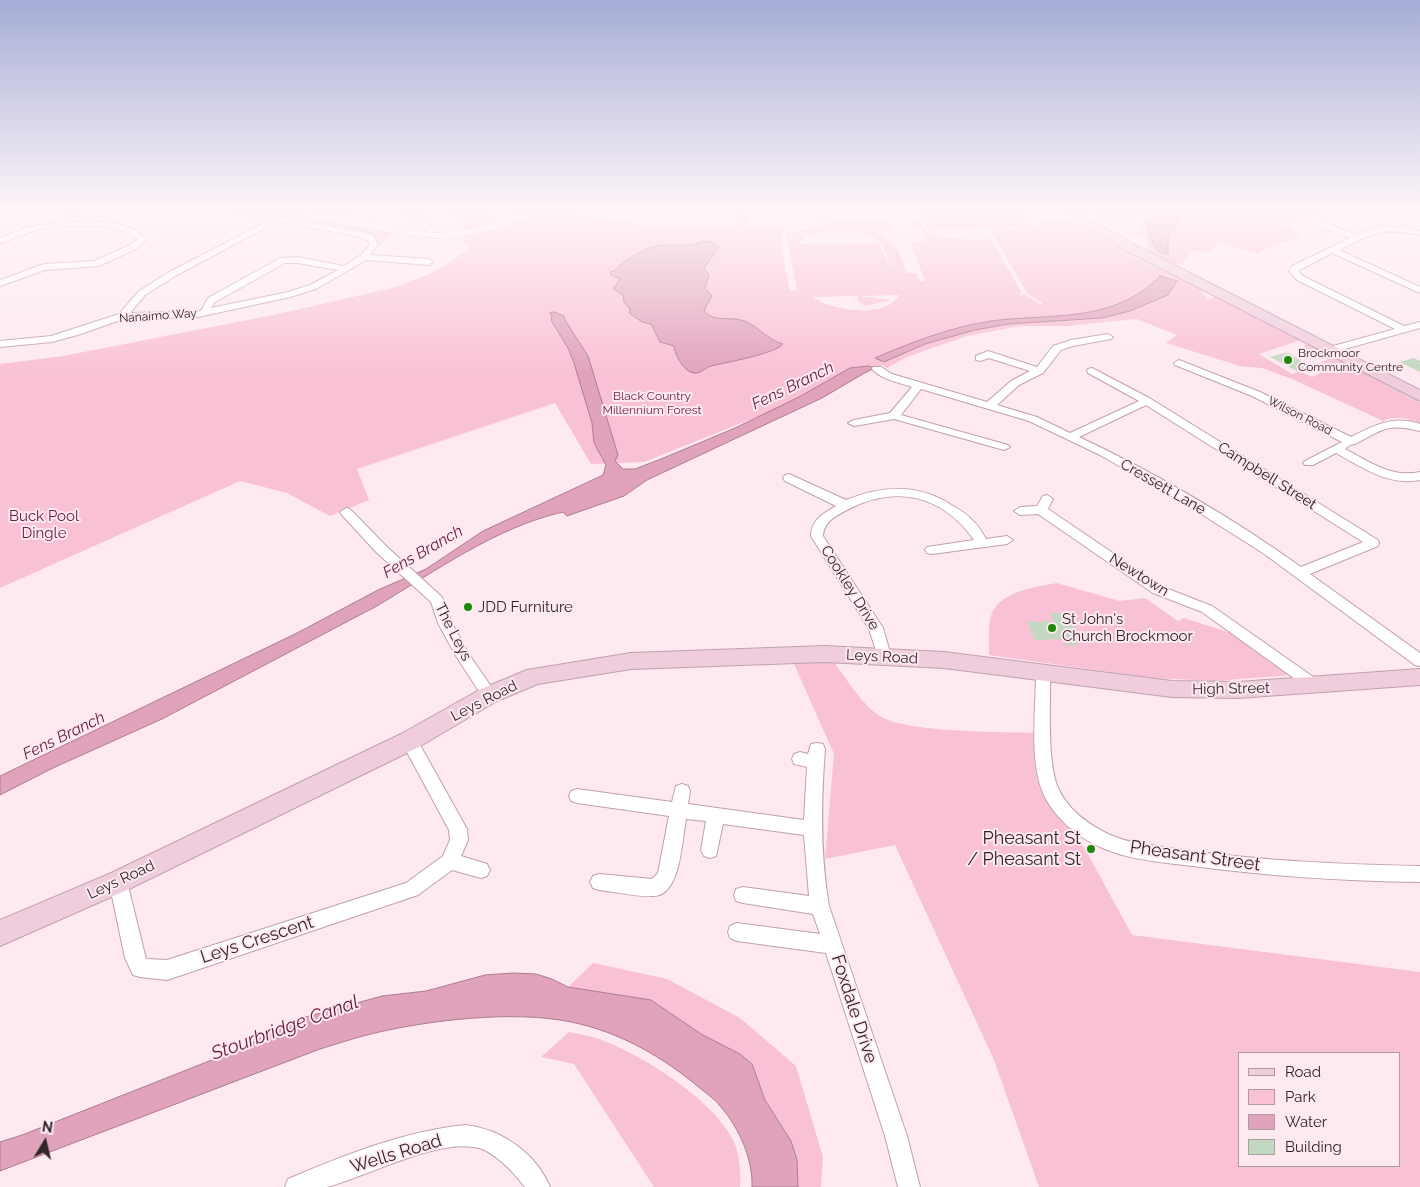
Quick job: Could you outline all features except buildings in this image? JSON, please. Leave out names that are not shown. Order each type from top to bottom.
[{"type":"main road","points":[[1162,264],[1420,392]]},
{"type":"main road","points":[[1170,264],[1420,396]]},
{"type":"main road","name":"Leys Road","points":[[0,933],[118,882],[409,741],[489,695],[535,676],[631,662],[825,654],[960,662],[1043,672]]},
{"type":"main road","name":"High Street","points":[[1043,672],[1172,689],[1238,690],[1420,676]]},
{"type":"street","points":[[0,283],[44,267],[89,264]]},
{"type":"street","points":[[122,316],[142,293],[189,264]]},
{"type":"street","points":[[204,312],[211,300],[275,264]]},
{"type":"street","points":[[321,264],[346,269]]},
{"type":"street","name":"Nanaimo Way","points":[[0,344],[52,339],[122,316],[169,316],[204,312],[290,294],[313,286],[354,264]]},
{"type":"street","points":[[1302,264],[1293,271],[1300,278],[1404,330]]},
{"type":"street","points":[[1364,264],[1420,290]]},
{"type":"street","points":[[1333,349],[1420,325]]},
{"type":"street","points":[[989,406],[1015,384],[1038,372],[1058,348],[1071,342],[1108,337]]},
{"type":"street","points":[[975,347],[984,356],[1038,372]]},
{"type":"street","name":"Wilson Road","points":[[1179,363],[1256,394],[1351,442],[1390,422],[1405,423],[1420,428]]},
{"type":"street","name":"Cressett Lane","points":[[877,369],[888,376],[918,386],[1033,419],[1104,453],[1191,502],[1300,573],[1420,660]]},
{"type":"street","name":"Campbell Street","points":[[1092,371],[1148,401],[1373,543],[1300,573]]},
{"type":"street","points":[[894,416],[918,386]]},
{"type":"street","points":[[1070,437],[1148,401]]},
{"type":"street","points":[[854,423],[894,416],[1004,447]]},
{"type":"street","points":[[1309,463],[1351,442]]},
{"type":"street","points":[[1337,449],[1393,482],[1420,476]]},
{"type":"street","points":[[789,478],[845,505]]},
{"type":"street","name":"Cookley Drive","points":[[884,656],[876,628],[817,536],[816,530],[825,518],[845,505],[874,493],[913,492],[946,506],[968,523],[982,543]]},
{"type":"street","name":"Newtown","points":[[1020,511],[1044,504],[1158,590],[1207,609],[1314,685]]},
{"type":"street","name":"The Leys","points":[[346,512],[381,549],[438,600],[445,623],[489,695]]},
{"type":"street","points":[[932,550],[1007,540]]},
{"type":"street","name":"Pheasant Street","points":[[1043,672],[1046,775],[1052,792],[1062,807],[1088,831],[1105,841],[1132,850],[1209,861],[1335,872],[1420,874]]},
{"type":"street","points":[[409,741],[458,829],[459,840],[450,861],[481,870]]},
{"type":"street","name":"Foxdale Drive","points":[[811,757],[812,829],[815,878],[820,906],[896,1136],[909,1187]]},
{"type":"street","points":[[599,882],[655,888],[662,883],[667,876],[671,862],[682,791]]},
{"type":"street","points":[[577,796],[812,829]]},
{"type":"street","points":[[710,850],[716,815]]},
{"type":"street","name":"Leys Crescent","points":[[118,882],[135,958],[140,968],[166,970],[412,889],[450,861]]},
{"type":"street","points":[[743,895],[820,906]]},
{"type":"street","points":[[736,932],[832,945]]},
{"type":"street","name":"Wells Road","points":[[296,1187],[382,1156],[443,1138],[480,1138],[500,1147],[519,1162],[539,1187]]},
{"type":"green space","points":[[446,264],[785,264],[790,291],[797,291],[792,264],[888,264],[892,273],[889,264],[904,264],[907,273],[917,273],[920,281],[925,281],[919,264],[1006,264],[1022,293],[1019,293],[1020,296],[1024,294],[1041,305],[1042,303],[1027,293],[1010,264],[1149,264],[1198,287],[1208,299],[1217,296],[1301,340],[1259,354],[1292,374],[1300,371],[1312,377],[1320,373],[1309,366],[1313,364],[1325,371],[1346,364],[1420,403],[1420,423],[1402,418],[1392,418],[1383,421],[1292,379],[1262,368],[1240,366],[1166,343],[1177,335],[1137,319],[1067,326],[1020,326],[967,336],[907,357],[887,368],[882,365],[877,369],[644,462],[591,464],[555,403],[357,469],[369,500],[330,516],[287,493],[240,481],[0,588],[0,364],[63,356],[278,314],[392,288],[432,273]],"holes":[[[899,295],[892,303],[871,310],[858,310],[832,306],[813,297],[858,296],[858,301],[864,306],[892,300],[860,296]]]},
{"type":"green space","points":[[1305,344],[1344,362],[1325,369],[1316,364],[1328,360],[1304,347]]},
{"type":"green space","points":[[1057,583],[1119,601],[1145,598],[1178,621],[1184,618],[1231,633],[1292,675],[1215,681],[1152,678],[989,655],[990,623],[992,613],[997,605],[1012,594],[1030,588]]},
{"type":"green space","points":[[833,661],[867,705],[880,716],[893,722],[933,729],[1043,733],[1049,797],[1077,841],[1084,847],[1132,935],[1420,972],[1420,1187],[1039,1187],[994,1060],[895,845],[825,859],[834,754],[794,664]]},
{"type":"green space","points":[[593,963],[667,979],[740,1018],[796,1066],[823,1157],[821,1187],[798,1187],[797,1160],[791,1141],[765,1100],[752,1064],[740,1054],[701,1034],[651,1000],[568,987]]},
{"type":"green space","points":[[569,1032],[599,1039],[635,1056],[675,1080],[711,1110],[734,1142],[740,1164],[740,1187],[654,1187],[574,1064],[541,1057]]},
{"type":"water","points":[[621,264],[707,264],[704,268],[709,276],[705,288],[712,296],[704,310],[707,314],[716,318],[736,319],[747,322],[783,344],[771,351],[711,366],[699,373],[690,372],[676,354],[674,346],[660,342],[651,324],[642,322],[629,313],[630,309],[624,302],[623,295],[613,289],[620,279],[611,275],[610,272]]},
{"type":"water","points":[[1160,276],[1177,281],[1168,295],[1130,311],[1102,318],[1008,324],[975,330],[925,344],[884,362],[875,358],[903,346],[961,327],[991,321],[1081,314],[1102,309],[1122,302],[1142,291]]},
{"type":"water","points":[[554,312],[564,316],[588,356],[618,455],[615,461],[623,469],[635,469],[735,428],[799,397],[850,368],[869,366],[873,368],[822,398],[647,480],[624,496],[567,516],[563,512],[538,519],[489,540],[375,607],[162,719],[53,768],[0,795],[0,776],[297,633],[378,590],[426,569],[483,531],[603,475],[606,465],[594,443],[592,423],[574,363],[568,348],[551,320],[552,315],[550,313]]},
{"type":"water","name":"Stourbridge Canal","points":[[536,974],[568,987],[651,1000],[701,1034],[740,1054],[752,1064],[765,1100],[791,1141],[797,1160],[798,1187],[752,1187],[752,1176],[744,1144],[728,1115],[719,1104],[687,1077],[656,1056],[624,1039],[589,1026],[548,1018],[524,1017],[471,1018],[444,1021],[394,1029],[352,1039],[320,1049],[0,1171],[0,1142],[232,1052],[302,1018],[382,996],[426,991],[485,975]]},
{"type":"place","name":"Brockmoor Community Centre","points":[[1288,360]]},
{"type":"place","name":"JDD Furniture","points":[[468,607]]},
{"type":"place","name":"St John's Church Brockmoor","points":[[1052,628]]},
{"type":"place","name":"Pheasant St / Pheasant St","points":[[1091,849]]},
{"type":"water label","name":"Fens Branch","points":[[793,386]]},
{"type":"water label","name":"Fens Branch","points":[[423,552]]},
{"type":"water label","name":"Fens Branch","points":[[64,736]]},
{"type":"park label","name":"Black Country Millennium Forest","points":[[652,403]]},
{"type":"park label","name":"Buck Pool Dingle","points":[[44,524]]}]
